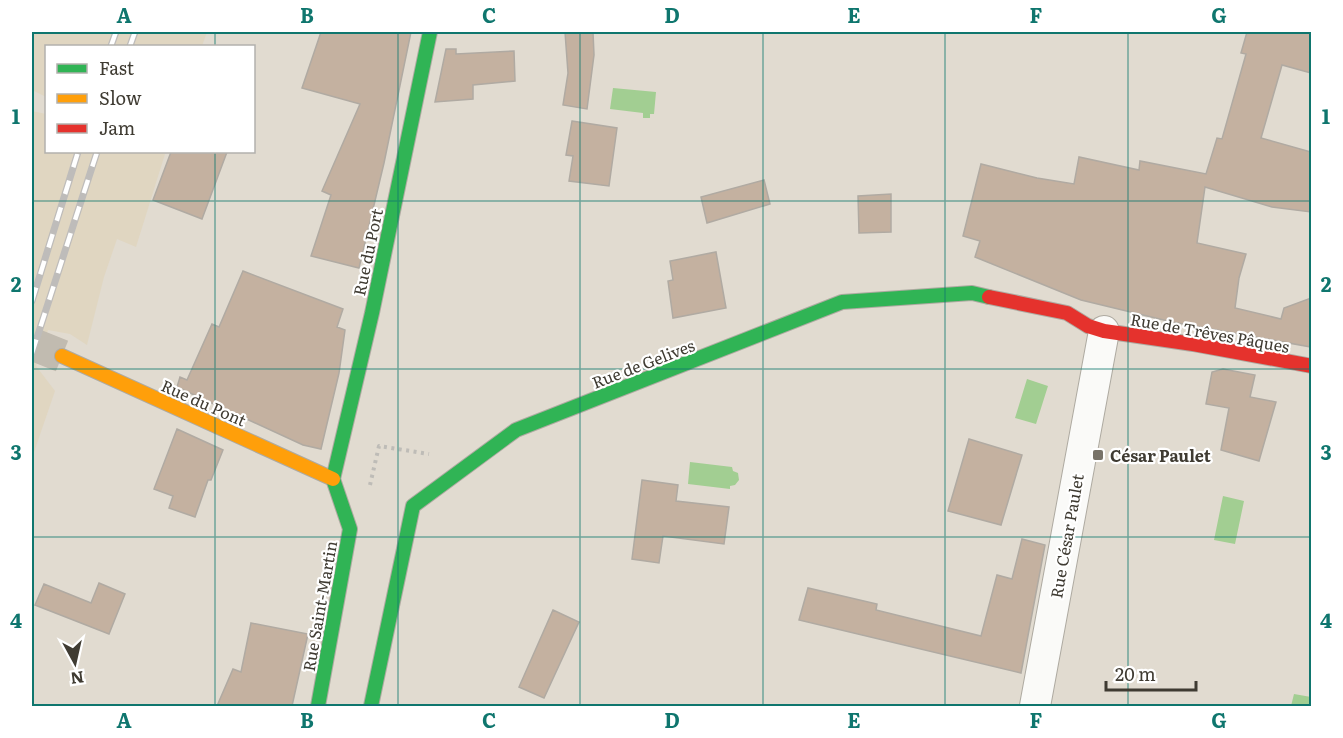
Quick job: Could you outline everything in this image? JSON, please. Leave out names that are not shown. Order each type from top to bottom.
[{"type":"street","name":"Rue du Port","points":[[333,479],[372,313],[430,32]]},
{"type":"street","name":"Rue de Gelives","points":[[371,706],[388,616],[413,506],[516,430],[843,302],[972,293],[1067,313],[1088,326],[1104,331]]},
{"type":"street","name":"Rue de Trêves Pâques","points":[[1104,331],[1193,344],[1311,366]]},
{"type":"street","name":"Rue César Paulet","points":[[1035,706],[1104,331]]},
{"type":"street","name":"Rue du Pont","points":[[62,356],[333,479]]},
{"type":"street","name":"Rue Saint-Martin","points":[[318,706],[350,529],[333,479]]},
{"type":"path","points":[[369,486],[379,446],[474,461]]},
{"type":"shaded area","points":[[34,32],[207,32],[202,45],[45,45],[45,96],[32,90]]},
{"type":"shaded area","points":[[613,88],[656,92],[654,114],[650,114],[650,118],[643,118],[643,113],[610,109]]},
{"type":"shaded area","points":[[32,111],[45,114],[45,153],[165,154],[136,247],[117,239],[104,277],[87,345],[70,334],[48,330],[36,366],[55,391],[32,458]]},
{"type":"shaded area","points":[[1027,379],[1048,386],[1036,424],[1015,418]]},
{"type":"shaded area","points":[[690,462],[732,467],[733,471],[738,473],[739,480],[735,485],[730,486],[730,489],[688,484]]},
{"type":"shaded area","points":[[1223,496],[1244,501],[1235,544],[1214,540]]},
{"type":"shaded area","points":[[1294,694],[1311,697],[1311,706],[1291,706]]},
{"type":"building","points":[[321,32],[411,32],[384,163],[359,268],[311,256],[331,195],[322,191],[360,104],[302,88]]},
{"type":"building","points":[[565,32],[593,32],[594,55],[587,109],[563,105],[568,73]]},
{"type":"building","points":[[1247,32],[1311,32],[1311,73],[1282,65],[1261,138],[1311,152],[1311,212],[1272,207],[1205,187],[1197,243],[1246,254],[1239,278],[1235,308],[1281,319],[1284,308],[1311,298],[1311,347],[1172,322],[1081,300],[975,257],[980,241],[963,236],[981,164],[1037,178],[1074,184],[1079,157],[1139,170],[1140,161],[1206,174],[1217,138],[1222,139],[1246,54],[1241,53]]},
{"type":"building","points":[[446,49],[456,49],[456,54],[514,51],[515,81],[473,85],[473,99],[435,102]]},
{"type":"building","points":[[572,121],[617,128],[609,186],[569,181],[573,156],[566,155]]},
{"type":"building","points":[[171,153],[227,153],[202,219],[153,200]]},
{"type":"building","points":[[764,180],[770,204],[707,223],[701,197]]},
{"type":"building","points":[[891,194],[891,232],[859,233],[858,196]]},
{"type":"building","points":[[716,252],[726,308],[673,318],[668,281],[673,280],[670,261]]},
{"type":"building","points":[[243,271],[343,309],[337,327],[345,330],[339,373],[321,449],[303,445],[177,387],[180,377],[187,380],[212,324],[219,327]]},
{"type":"building","points":[[1223,369],[1255,375],[1250,397],[1276,402],[1259,461],[1221,450],[1229,408],[1206,404],[1212,372]]},
{"type":"building","points":[[177,429],[223,450],[211,480],[208,480],[195,517],[169,508],[173,496],[154,489]]},
{"type":"building","points":[[969,439],[1022,455],[1001,525],[948,511]]},
{"type":"building","points":[[642,480],[678,485],[676,501],[729,507],[724,544],[663,536],[659,563],[632,559]]},
{"type":"building","points":[[1022,539],[1045,545],[1021,673],[799,620],[808,588],[877,604],[876,610],[981,636],[997,575],[1012,579]]},
{"type":"building","points":[[99,583],[125,594],[109,634],[35,605],[44,584],[91,603]]},
{"type":"building","points":[[553,610],[579,622],[544,698],[519,687]]},
{"type":"building","points":[[251,623],[308,634],[292,706],[217,706],[233,669],[241,672]]},
{"type":"tunnel","points":[[32,344],[62,356]]},
{"type":"railway","points":[[111,45],[116,32]]},
{"type":"railway","points":[[130,45],[135,32]]},
{"type":"railway","points":[[32,301],[78,153]]},
{"type":"railway","points":[[32,353],[97,153]]},
{"type":"traffic: fast","points":[[333,479],[372,313],[430,32]]},
{"type":"traffic: fast","points":[[371,706],[413,506],[516,430],[842,302],[972,293],[989,297]]},
{"type":"traffic: fast","points":[[318,706],[350,529],[333,479]]},
{"type":"traffic: slow","points":[[62,356],[333,479]]},
{"type":"traffic: jam","points":[[989,297],[1067,313],[1088,326],[1104,331],[1193,344],[1312,366]]},
{"type":"place","name":"César Paulet","points":[[1098,455]]}]
